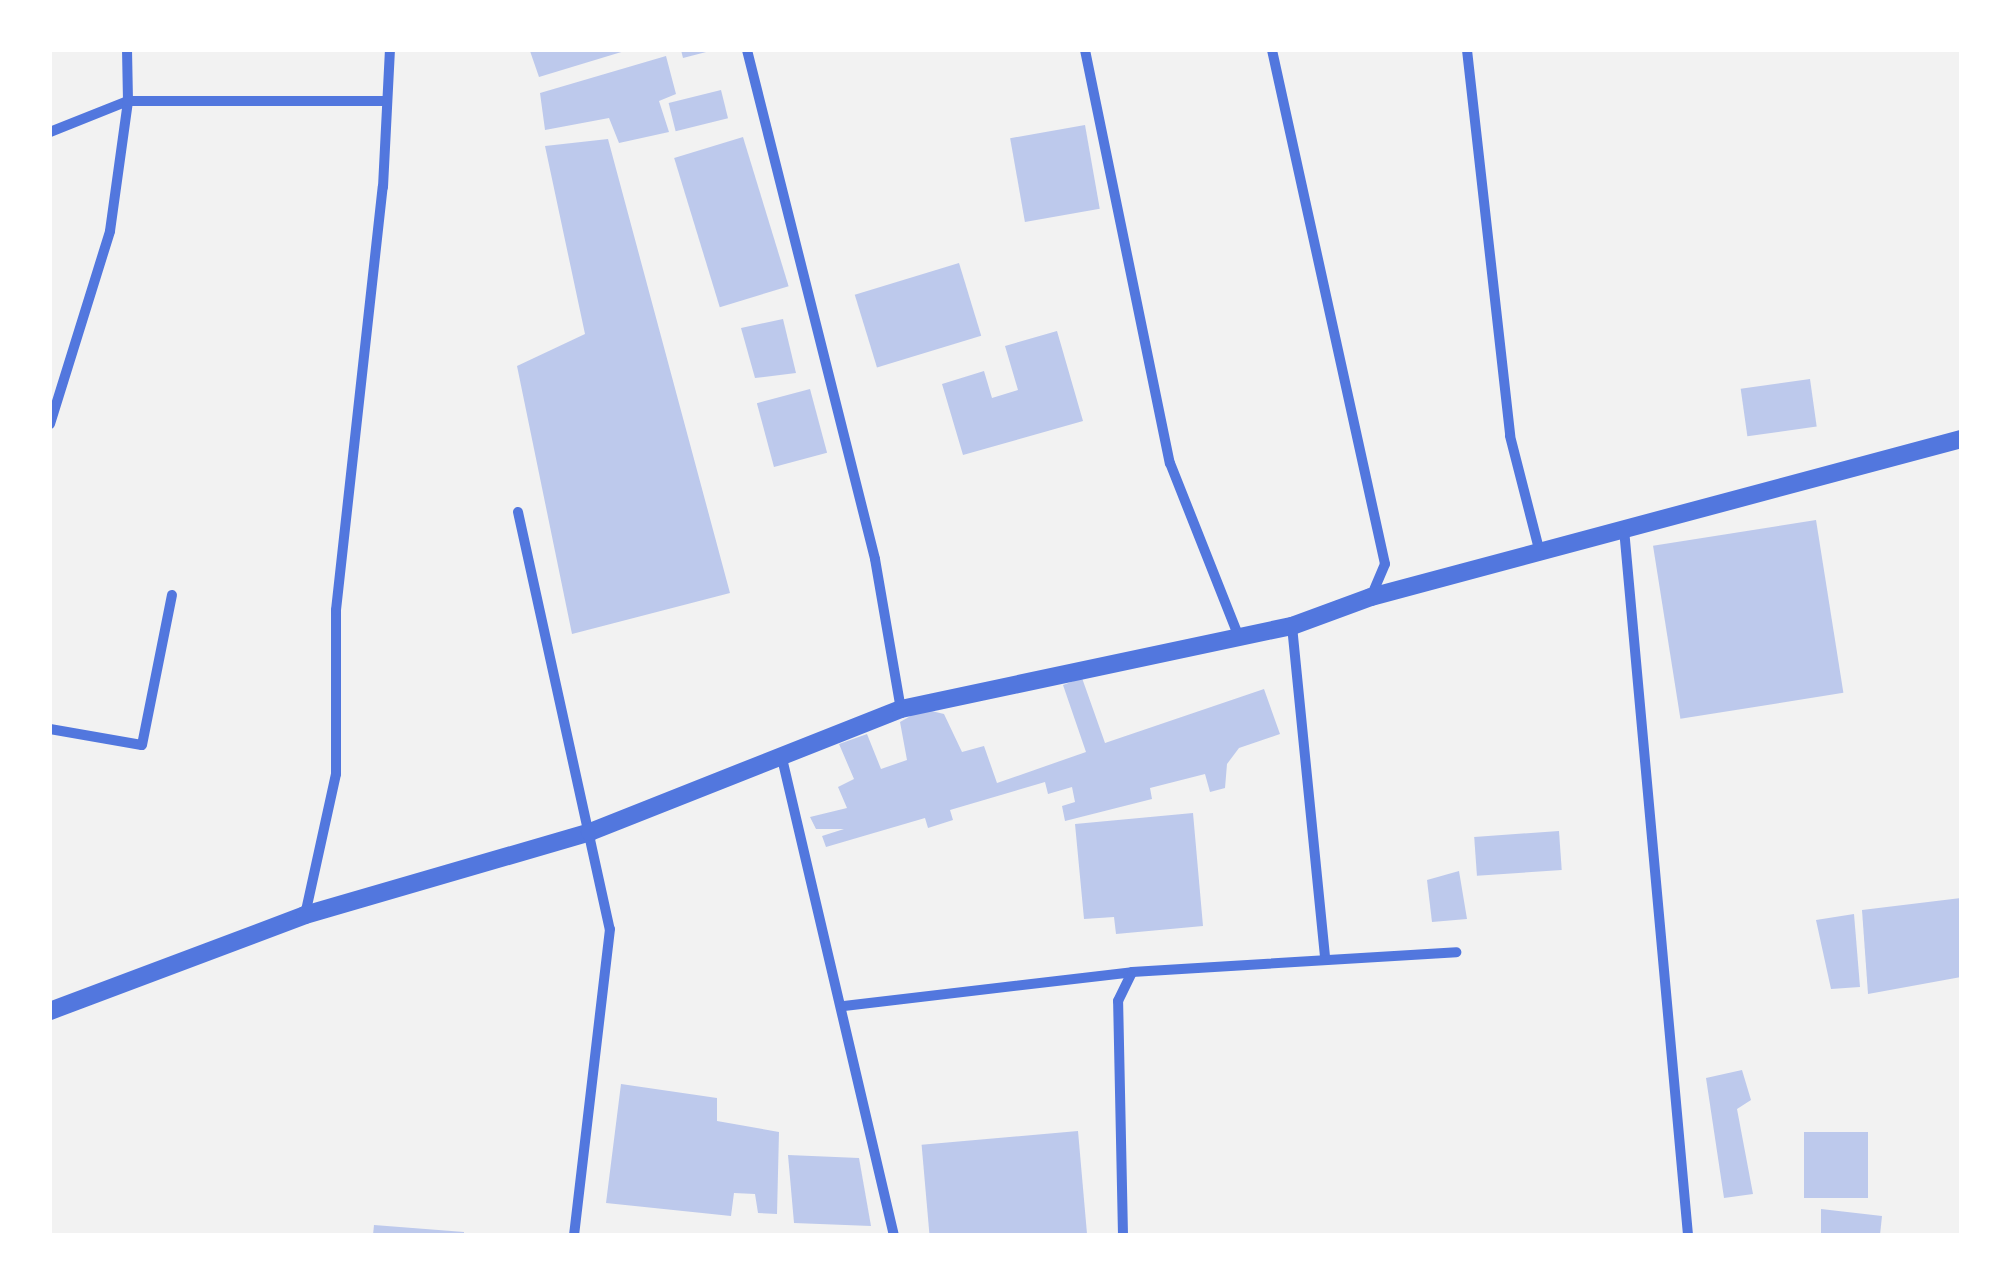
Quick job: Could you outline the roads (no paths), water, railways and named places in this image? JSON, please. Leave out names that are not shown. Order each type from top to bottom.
[{"type":"street","points":[[50,424],[110,231],[128,101],[127,50]]},
{"type":"street","points":[[306,915],[336,774],[336,610],[390,50]]},
{"type":"street","points":[[747,50],[876,559],[901,710]]},
{"type":"street","points":[[1085,50],[1170,462],[1239,637]]},
{"type":"street","points":[[1272,50],[1384,564],[1372,596]]},
{"type":"street","points":[[1467,50],[1510,436],[1541,554]]},
{"type":"street","points":[[50,132],[128,101],[387,101]]},
{"type":"street","points":[[50,1011],[306,915],[590,832],[781,753],[901,710],[1292,626],[1372,596],[1541,554],[1961,438]]},
{"type":"street","points":[[518,512],[610,930],[574,1235]]},
{"type":"street","points":[[1624,529],[1688,1235]]},
{"type":"street","points":[[50,729],[142,745],[172,595]]},
{"type":"street","points":[[1292,626],[1325,958]]},
{"type":"street","points":[[781,753],[844,1006],[894,1235]]},
{"type":"street","points":[[844,1006],[1132,972],[1456,952]]},
{"type":"street","points":[[1123,1235],[1118,1001],[1132,972]]}]
